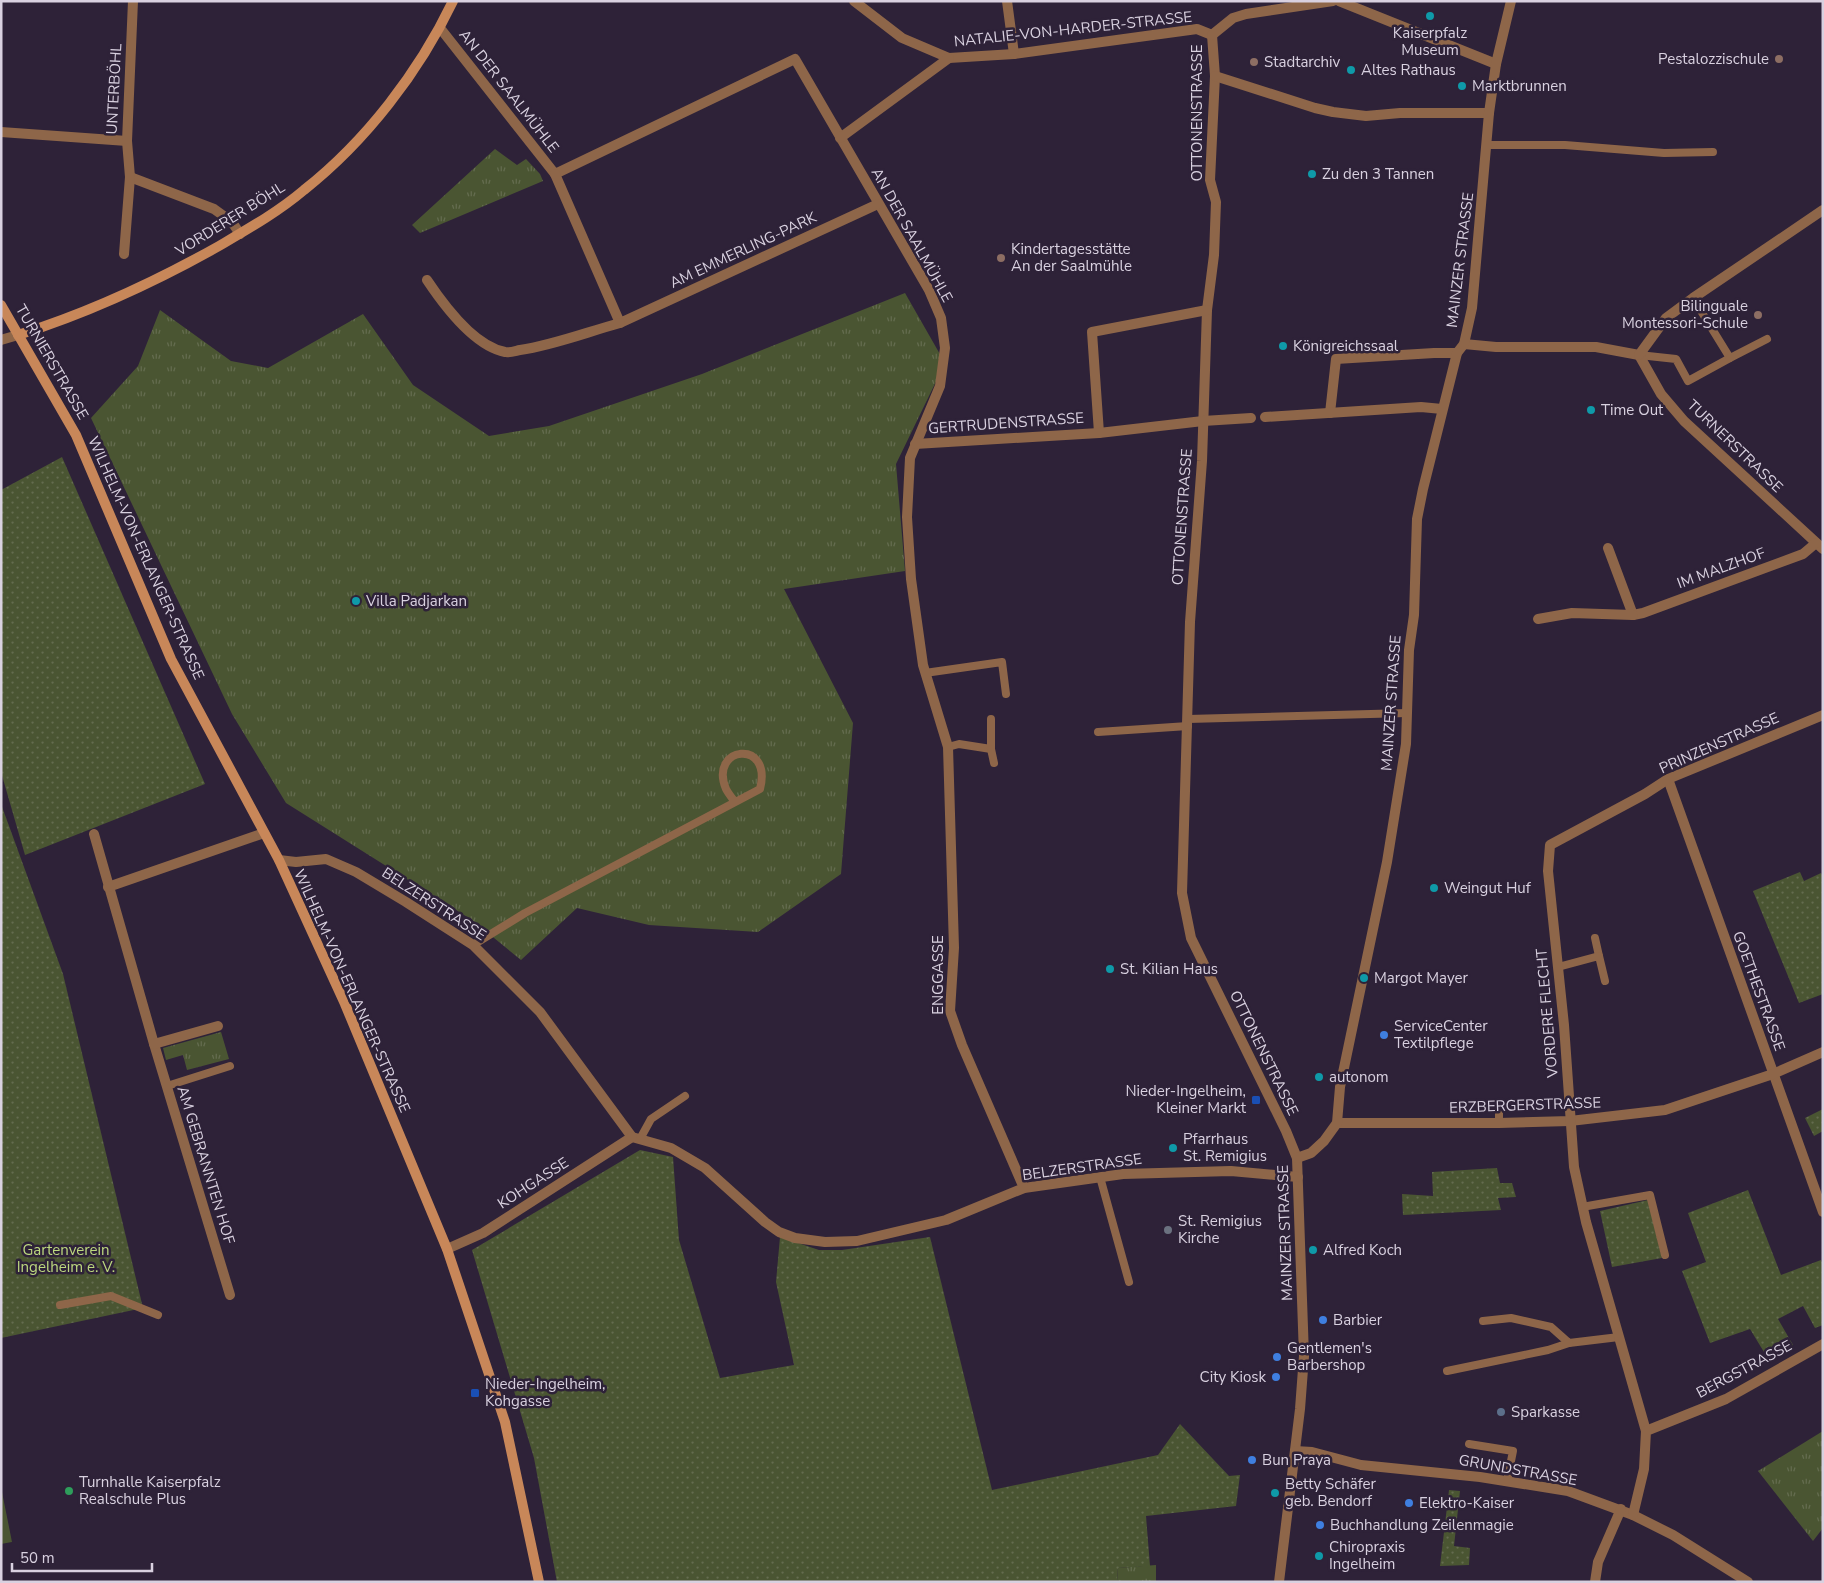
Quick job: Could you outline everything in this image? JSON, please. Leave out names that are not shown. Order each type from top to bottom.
[{"type":"main road","name":"VORDERER BÖHL","points":[[18,335],[58,322],[181,268],[240,234],[305,190],[342,156],[407,82],[440,28],[453,1]]},
{"type":"main road","name":"TURNIERSTRASSE","points":[[1,304],[76,435]]},
{"type":"main road","name":"WILHELM-VON-ERLANGER-STRASSE","points":[[76,435],[171,659],[279,860],[345,1004],[447,1249],[505,1422],[540,1582]]},
{"type":"street","name":"UNTERBÖHL","points":[[124,254],[130,178],[127,141],[134,1]]},
{"type":"street","name":"NATALIE-VON-HARDER-STRASSE","points":[[854,1],[902,38],[949,58],[1014,54],[1197,29],[1212,35],[1233,18],[1246,14],[1332,1]]},
{"type":"street","points":[[1007,1],[1014,54]]},
{"type":"street","points":[[1339,1],[1496,64]]},
{"type":"street","name":"MAINZER STRASSE","points":[[1279,1582],[1304,1356],[1297,1158],[1311,1153],[1324,1141],[1337,1123],[1340,1087],[1393,830],[1406,744],[1409,650],[1414,615],[1417,519],[1442,409],[1457,354],[1464,344],[1473,298],[1489,113],[1496,64],[1511,1]]},
{"type":"street","name":"AN DER SAALMÜHLE","points":[[440,28],[555,174],[795,59],[929,290],[941,318],[945,348],[940,386],[910,458],[907,517],[911,579],[925,673],[940,724]]},
{"type":"street","name":"OTTONENSTRASSE","points":[[1212,35],[1215,76],[1210,180],[1216,202],[1214,255],[1207,310],[1203,421],[1190,622],[1182,893],[1192,938],[1286,1131],[1297,1158]]},
{"type":"street","points":[[840,138],[949,58]]},
{"type":"street","points":[[1215,76],[1333,112],[1366,116],[1400,113],[1489,113]]},
{"type":"street","points":[[1,132],[127,141]]},
{"type":"street","points":[[555,174],[620,323]]},
{"type":"street","points":[[130,178],[214,209],[232,222],[240,234]]},
{"type":"street","name":"AM EMMERLING-PARK","points":[[427,280],[441,300],[465,326],[485,344],[506,353],[535,348],[620,323],[878,204]]},
{"type":"street","points":[[1464,344],[1496,348],[1596,347],[1639,355],[1666,318],[1823,210]]},
{"type":"street","name":"GERTRUDENSTRASSE","points":[[1099,433],[1092,332],[1207,310]]},
{"type":"street","name":"VORDERER BÖHL","points":[[1,340],[18,335]]},
{"type":"street","points":[[1330,413],[1336,359],[1434,353],[1457,354]]},
{"type":"street","name":"TURNERSTRASSE","points":[[1639,355],[1657,388],[1684,421],[1819,546]]},
{"type":"street","points":[[1265,416],[1421,407],[1442,409]]},
{"type":"street","name":"GERTRUDENSTRASSE","points":[[915,444],[1099,433],[1203,421],[1252,418]]},
{"type":"street","name":"IM MALZHOF","points":[[1538,619],[1572,613],[1633,615],[1643,613],[1819,546]]},
{"type":"street","points":[[1608,548],[1633,615]]},
{"type":"street","name":"PRINZENSTRASSE","points":[[1550,845],[1645,794],[1668,779],[1821,718]]},
{"type":"street","name":"ENGGASSE","points":[[940,724],[948,747],[954,948],[950,1011],[962,1046],[1024,1188]]},
{"type":"street","name":"GOETHESTRASSE","points":[[1668,779],[1823,1212]]},
{"type":"street","points":[[108,887],[264,833]]},
{"type":"street","name":"AM GEBRANNTEN HOF","points":[[94,834],[154,1044],[230,1295]]},
{"type":"street","name":"VORDERE FLECHT","points":[[1550,845],[1548,871],[1564,1025],[1574,1168],[1582,1207],[1646,1432]]},
{"type":"street","name":"BELZERSTRASSE","points":[[279,860],[296,862],[326,859],[356,872],[473,945],[540,1012],[636,1138],[671,1148],[704,1168],[779,1232],[810,1241],[857,1241],[946,1220],[1024,1188],[1123,1174],[1231,1171],[1298,1177]]},
{"type":"street","points":[[154,1044],[218,1026]]},
{"type":"street","name":"ERZBERGERSTRASSE","points":[[1337,1123],[1570,1121],[1665,1110],[1773,1074],[1823,1052]]},
{"type":"street","name":"KOHGASSE","points":[[447,1249],[483,1233],[636,1138]]},
{"type":"street","name":"BERGSTRASSE","points":[[1646,1432],[1726,1399],[1823,1344]]},
{"type":"street","points":[[1633,1515],[1644,1469],[1646,1432]]},
{"type":"street","name":"GRUNDSTRASSE","points":[[1295,1451],[1312,1452],[1361,1465],[1438,1472],[1507,1481],[1568,1492],[1621,1509],[1673,1536],[1748,1582]]},
{"type":"street","points":[[1595,1582],[1598,1562],[1621,1509]]},
{"type":"lane","points":[[1486,145],[1565,145],[1664,153],[1713,152]]},
{"type":"lane","points":[[1693,298],[1730,358]]},
{"type":"lane","points":[[1639,355],[1676,359],[1688,381],[1767,339]]},
{"type":"lane","points":[[925,673],[1002,662],[1006,694]]},
{"type":"lane","points":[[1098,732],[1188,722],[1407,713]]},
{"type":"lane","points":[[991,719],[991,749],[994,764]]},
{"type":"lane","points":[[948,747],[959,744],[991,749]]},
{"type":"lane","points":[[473,945],[526,912],[760,789],[763,778],[760,766],[752,755],[742,753],[733,755],[727,761],[723,775],[726,788],[735,802]]},
{"type":"lane","points":[[1595,938],[1605,982]]},
{"type":"lane","points":[[1558,967],[1599,956]]},
{"type":"lane","points":[[167,1086],[230,1066]]},
{"type":"lane","points":[[636,1138],[651,1119],[685,1096]]},
{"type":"lane","points":[[1499,1111],[1499,1123]]},
{"type":"lane","points":[[1100,1177],[1129,1282]]},
{"type":"lane","points":[[1582,1207],[1650,1195],[1665,1255]]},
{"type":"lane","points":[[60,1305],[111,1296],[158,1315]]},
{"type":"lane","points":[[1483,1320],[1511,1318],[1551,1327],[1569,1343]]},
{"type":"lane","points":[[1448,1371],[1548,1350],[1569,1343],[1619,1337]]},
{"type":"lane","points":[[1469,1444],[1513,1451],[1507,1481]]},
{"type":"green space","points":[[495,149],[517,165],[526,159],[540,174],[543,181],[420,233],[412,225]]},
{"type":"green space","points":[[905,293],[945,363],[896,464],[905,571],[784,589],[853,723],[841,874],[758,932],[649,925],[577,908],[521,960],[472,920],[286,803],[232,714],[91,418],[138,366],[160,310],[231,361],[268,368],[363,314],[413,385],[489,436],[549,426],[702,374]]},
{"type":"green space","points":[[62,457],[205,784],[25,855],[1,772],[1,490]]},
{"type":"green space","name":"Gartenverein Ingelheim e. V.","points":[[1,804],[63,974],[143,1308],[1,1338]]},
{"type":"green space","points":[[1800,872],[1804,881],[1821,873],[1823,877],[1823,994],[1799,1003],[1753,891]]},
{"type":"green space","points":[[221,1032],[229,1059],[187,1070],[183,1055],[166,1060],[163,1048]]},
{"type":"green space","points":[[1823,1109],[1823,1131],[1814,1136],[1805,1118]]},
{"type":"green space","points":[[640,1150],[673,1157],[679,1240],[720,1378],[794,1365],[776,1282],[780,1237],[819,1250],[842,1250],[930,1237],[992,1490],[1158,1455],[1180,1424],[1229,1476],[1240,1475],[1236,1506],[1146,1516],[1150,1566],[1118,1568],[1117,1582],[557,1582],[534,1458],[472,1250]]},
{"type":"green space","points":[[1497,1168],[1500,1183],[1512,1183],[1516,1197],[1498,1198],[1501,1210],[1403,1215],[1402,1194],[1433,1196],[1432,1172]]},
{"type":"green space","points":[[1748,1190],[1781,1275],[1821,1260],[1823,1265],[1823,1325],[1815,1328],[1803,1306],[1778,1319],[1793,1345],[1767,1357],[1750,1329],[1710,1343],[1682,1271],[1706,1262],[1688,1213]]},
{"type":"green space","points":[[1648,1200],[1662,1258],[1612,1267],[1600,1211]]},
{"type":"green space","points":[[1823,1431],[1823,1528],[1813,1541],[1758,1471]]},
{"type":"green space","points":[[1,1487],[12,1542],[1,1544]]},
{"type":"green space","points":[[1449,1490],[1460,1491],[1454,1546],[1470,1548],[1469,1565],[1440,1566]]},
{"type":"green space","points":[[1156,1565],[1156,1582],[1117,1582],[1118,1568]]},
{"type":"place","name":"Kaiserpfalz Museum","points":[[1430,16]]},
{"type":"place","name":"Pestalozzischule","points":[[1779,59]]},
{"type":"place","name":"Stadtarchiv","points":[[1254,62]]},
{"type":"place","name":"Altes Rathaus","points":[[1351,70]]},
{"type":"place","name":"Marktbrunnen","points":[[1462,86]]},
{"type":"place","name":"Zu den 3 Tannen","points":[[1312,174]]},
{"type":"place","name":"Kindertagesstätte An der Saalmühle","points":[[1001,258]]},
{"type":"place","name":"Bilinguale Montessori-Schule","points":[[1758,315]]},
{"type":"place","name":"Königreichssaal","points":[[1283,346]]},
{"type":"place","name":"Time Out","points":[[1591,410]]},
{"type":"place","name":"Villa Padjarkan","points":[[356,601]]},
{"type":"place","name":"Weingut Huf","points":[[1434,888]]},
{"type":"place","name":"St. Kilian Haus","points":[[1110,969]]},
{"type":"place","name":"Margot Mayer","points":[[1364,978]]},
{"type":"place","name":"ServiceCenter Textilpflege","points":[[1384,1035]]},
{"type":"place","name":"autonom","points":[[1319,1077]]},
{"type":"place","name":"Nieder-Ingelheim, Kleiner Markt","points":[[1256,1100]]},
{"type":"place","name":"Pfarrhaus St. Remigius","points":[[1173,1148]]},
{"type":"place","name":"St. Remigius Kirche","points":[[1168,1230]]},
{"type":"place","name":"Alfred Koch","points":[[1313,1250]]},
{"type":"place","name":"Barbier","points":[[1323,1320]]},
{"type":"place","name":"Gentlemen's Barbershop","points":[[1277,1357]]},
{"type":"place","name":"City Kiosk","points":[[1276,1377]]},
{"type":"place","name":"Nieder-Ingelheim, Kohgasse","points":[[475,1393]]},
{"type":"place","name":"Sparkasse","points":[[1501,1412]]},
{"type":"place","name":"Bun Praya","points":[[1252,1460]]},
{"type":"place","name":"Turnhalle Kaiserpfalz Realschule Plus","points":[[69,1491]]},
{"type":"place","name":"Betty Schäfer geb. Bendorf","points":[[1275,1493]]},
{"type":"place","name":"Elektro-Kaiser","points":[[1409,1503]]},
{"type":"place","name":"Buchhandlung Zeilenmagie","points":[[1320,1525]]},
{"type":"place","name":"Chiropraxis Ingelheim","points":[[1319,1556]]}]
